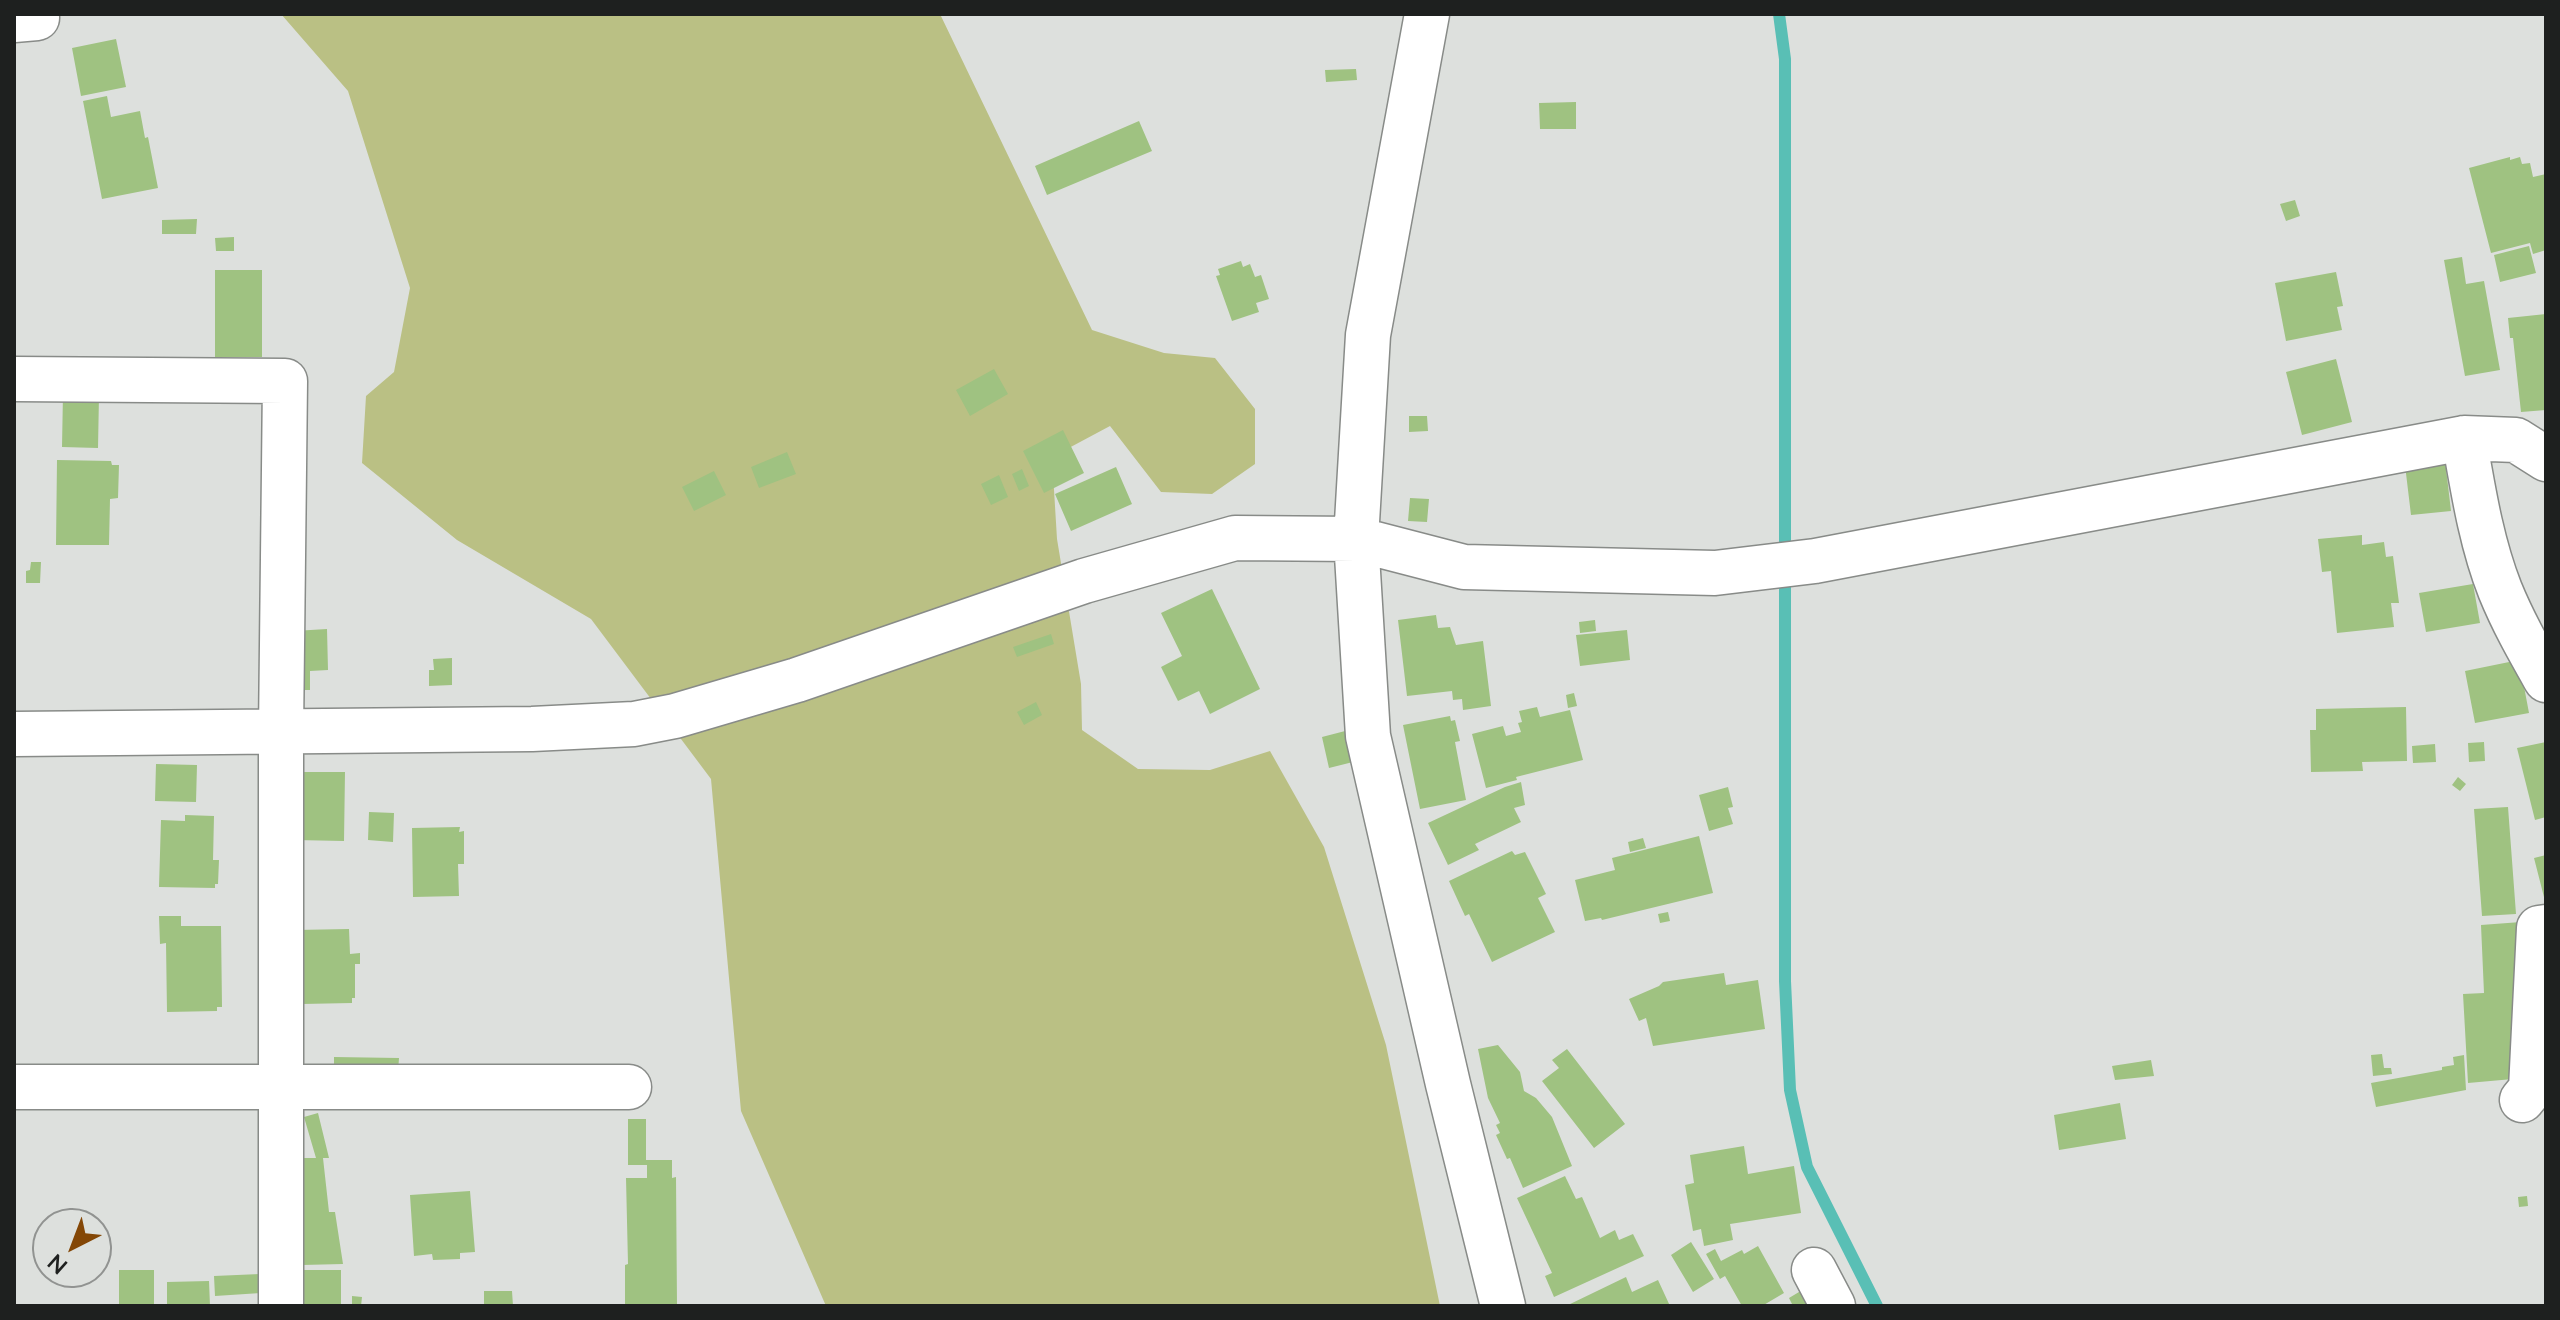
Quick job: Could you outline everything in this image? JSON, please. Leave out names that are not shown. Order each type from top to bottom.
[{"type":"street","points":[[1427,14],[1368,335],[1356,539],[1368,736],[1503,1306]]},
{"type":"street","points":[[14,379],[285,381],[281,732],[281,1306]]},
{"type":"street","points":[[2464,438],[2479,520],[2499,588],[2546,680]]},
{"type":"street","points":[[14,734],[532,729],[634,724],[797,680],[1084,581],[1235,538],[1356,539],[1464,567],[1715,573],[1815,561],[2464,438],[2516,440],[2546,459]]},
{"type":"street","points":[[2522,1100],[2531,1089],[2539,928],[2546,927]]},
{"type":"street","points":[[14,1087],[629,1087]]},
{"type":"green space","points":[[281,14],[940,14],[1092,330],[1164,353],[1215,358],[1255,409],[1255,464],[1212,494],[1161,492],[1110,426],[1052,457],[1057,539],[1081,684],[1082,730],[1138,769],[1210,770],[1270,751],[1324,847],[1386,1045],[1440,1306],[826,1306],[741,1111],[711,779],[591,619],[457,540],[362,463],[366,396],[394,372],[410,288],[348,91]]},
{"type":"building","points":[[116,39],[126,87],[81,96],[72,48]]},
{"type":"building","points":[[1356,69],[1357,80],[1326,82],[1325,70]]},
{"type":"building","points":[[107,96],[111,117],[140,111],[158,188],[102,199],[83,101]]},
{"type":"building","points":[[1576,102],[1576,129],[1540,129],[1539,103]]},
{"type":"building","points":[[1139,121],[1152,151],[1047,195],[1035,166]]},
{"type":"building","points":[[2510,157],[2510,160],[2520,157],[2522,164],[2530,163],[2533,177],[2546,174],[2546,250],[2533,254],[2530,243],[2491,253],[2469,168]]},
{"type":"building","points":[[2295,200],[2300,216],[2286,221],[2280,204]]},
{"type":"building","points":[[197,219],[196,234],[162,234],[162,220]]},
{"type":"building","points":[[234,237],[234,251],[216,251],[215,238]]},
{"type":"building","points":[[2529,246],[2536,273],[2500,282],[2494,255]]},
{"type":"building","points":[[2462,257],[2466,284],[2484,281],[2500,370],[2465,376],[2444,260]]},
{"type":"building","points":[[1241,261],[1243,267],[1250,264],[1255,277],[1261,275],[1269,299],[1256,303],[1259,312],[1232,321],[1216,276],[1220,275],[1218,269]]},
{"type":"building","points":[[215,270],[262,270],[262,357],[215,357]]},
{"type":"building","points":[[2336,272],[2343,306],[2337,307],[2342,330],[2286,341],[2275,283]]},
{"type":"building","points":[[2546,314],[2546,410],[2521,412],[2508,318]]},
{"type":"building","points":[[2336,359],[2352,422],[2302,435],[2286,372]]},
{"type":"building","points":[[994,369],[1008,394],[970,416],[956,390]]},
{"type":"building","points":[[63,393],[99,395],[98,448],[62,447]]},
{"type":"building","points":[[1409,416],[1427,416],[1428,431],[1409,432]]},
{"type":"building","points":[[1063,430],[1084,473],[1044,493],[1023,451]]},
{"type":"building","points":[[787,452],[796,474],[759,488],[751,467]]},
{"type":"building","points":[[57,460],[111,461],[112,465],[119,465],[118,498],[110,499],[109,545],[56,545]]},
{"type":"building","points":[[2445,460],[2451,511],[2411,515],[2405,465]]},
{"type":"building","points":[[1116,467],[1132,504],[1071,531],[1055,494]]},
{"type":"building","points":[[1022,469],[1029,486],[1019,491],[1012,474]]},
{"type":"building","points":[[714,471],[726,495],[694,511],[682,487]]},
{"type":"building","points":[[999,475],[1008,497],[991,505],[981,484]]},
{"type":"building","points":[[1410,498],[1429,499],[1427,522],[1408,521]]},
{"type":"building","points":[[2362,535],[2362,545],[2384,542],[2386,557],[2393,556],[2399,603],[2391,603],[2394,627],[2337,633],[2331,571],[2322,572],[2318,539]]},
{"type":"building","points":[[31,562],[41,562],[40,583],[26,583],[26,571],[30,570]]},
{"type":"building","points":[[2473,584],[2480,623],[2426,632],[2419,593]]},
{"type":"building","points":[[1212,589],[1260,689],[1210,714],[1199,691],[1178,701],[1161,667],[1182,656],[1161,613]]},
{"type":"building","points":[[1436,615],[1438,628],[1450,627],[1456,645],[1483,641],[1491,706],[1463,710],[1462,699],[1453,700],[1452,691],[1407,696],[1398,620]]},
{"type":"building","points":[[1595,620],[1596,631],[1580,633],[1579,622]]},
{"type":"building","points":[[327,629],[328,670],[310,671],[310,690],[295,690],[294,631]]},
{"type":"building","points":[[1627,630],[1630,660],[1580,666],[1576,635]]},
{"type":"building","points":[[1051,634],[1054,644],[1017,657],[1013,647]]},
{"type":"building","points":[[452,658],[452,685],[429,686],[429,670],[434,670],[433,659]]},
{"type":"building","points":[[2519,660],[2529,713],[2475,723],[2465,671]]},
{"type":"building","points":[[1574,693],[1577,706],[1568,708],[1566,695]]},
{"type":"building","points":[[1036,702],[1042,715],[1024,725],[1017,712]]},
{"type":"building","points":[[1537,707],[1540,717],[1570,710],[1583,760],[1486,788],[1472,734],[1503,726],[1506,736],[1521,732],[1519,711]]},
{"type":"building","points":[[2406,707],[2407,761],[2362,762],[2363,771],[2311,772],[2310,730],[2316,730],[2316,709]]},
{"type":"building","points":[[1450,716],[1451,721],[1455,720],[1460,741],[1455,742],[1466,800],[1420,809],[1403,725]]},
{"type":"building","points":[[1349,730],[1357,761],[1329,768],[1322,737]]},
{"type":"building","points":[[2484,742],[2485,761],[2469,762],[2468,743]]},
{"type":"building","points":[[2546,742],[2546,817],[2535,820],[2517,748]]},
{"type":"building","points":[[2435,744],[2436,762],[2413,763],[2412,746]]},
{"type":"building","points":[[156,764],[197,765],[196,802],[155,801]]},
{"type":"building","points":[[294,772],[345,772],[344,841],[295,840]]},
{"type":"building","points":[[2458,777],[2466,784],[2460,791],[2452,785]]},
{"type":"building","points":[[1521,782],[1525,805],[1514,808],[1521,822],[1475,844],[1479,850],[1448,865],[1428,823]]},
{"type":"building","points":[[1728,787],[1733,807],[1728,808],[1733,824],[1709,831],[1699,795]]},
{"type":"building","points":[[2508,807],[2516,914],[2482,916],[2474,809]]},
{"type":"building","points":[[369,812],[394,813],[393,842],[368,840]]},
{"type":"building","points":[[185,815],[214,816],[213,860],[219,860],[218,884],[215,888],[159,887],[161,820],[185,821]]},
{"type":"building","points":[[460,827],[459,832],[464,831],[464,864],[458,864],[459,896],[413,897],[412,828]]},
{"type":"building","points":[[1699,836],[1713,893],[1602,920],[1585,921],[1575,880],[1615,870],[1612,858]]},
{"type":"building","points":[[1643,838],[1646,848],[1630,852],[1628,842]]},
{"type":"building","points":[[1512,851],[1515,855],[1525,852],[1546,894],[1538,898],[1555,932],[1492,962],[1449,881]]},
{"type":"building","points":[[2546,855],[2546,901],[2545,901],[2534,858]]},
{"type":"building","points":[[1668,912],[1670,921],[1660,923],[1658,914]]},
{"type":"building","points":[[159,916],[181,916],[181,926],[221,926],[222,1007],[217,1007],[217,1011],[167,1012],[166,943],[160,944]]},
{"type":"building","points":[[2521,922],[2513,1079],[2468,1083],[2463,994],[2484,993],[2481,925]]},
{"type":"building","points":[[349,929],[350,954],[360,953],[360,964],[355,964],[355,998],[352,998],[352,1003],[302,1004],[295,930]]},
{"type":"building","points":[[1724,973],[1726,985],[1758,980],[1765,1029],[1653,1046],[1646,1018],[1639,1021],[1629,999],[1663,982]]},
{"type":"building","points":[[1498,1045],[1520,1072],[1524,1091],[1536,1098],[1552,1117],[1572,1166],[1523,1188],[1496,1135],[1500,1133],[1496,1125],[1500,1123],[1488,1098],[1478,1049]]},
{"type":"building","points":[[1567,1049],[1625,1124],[1594,1148],[1542,1081],[1559,1068],[1552,1060]]},
{"type":"building","points":[[2382,1054],[2384,1068],[2391,1068],[2392,1074],[2373,1076],[2371,1055]]},
{"type":"building","points":[[2464,1055],[2466,1090],[2376,1107],[2371,1083],[2442,1070],[2442,1067],[2454,1065],[2453,1057]]},
{"type":"building","points":[[334,1057],[399,1058],[398,1072],[334,1070]]},
{"type":"building","points":[[2151,1060],[2154,1076],[2115,1080],[2112,1066]]},
{"type":"building","points":[[2120,1103],[2126,1139],[2059,1150],[2054,1115]]},
{"type":"building","points":[[318,1113],[329,1158],[323,1158],[329,1212],[335,1212],[343,1264],[302,1265],[301,1158],[316,1158],[304,1117]]},
{"type":"building","points":[[628,1119],[646,1119],[646,1160],[672,1160],[672,1178],[676,1177],[677,1306],[625,1306],[625,1265],[628,1264],[626,1178],[647,1178],[647,1165],[628,1165]]},
{"type":"building","points":[[1744,1146],[1748,1174],[1794,1166],[1801,1213],[1730,1224],[1733,1240],[1704,1246],[1701,1229],[1693,1231],[1685,1185],[1694,1183],[1690,1155]]},
{"type":"building","points":[[1565,1176],[1576,1199],[1582,1197],[1600,1238],[1615,1230],[1619,1240],[1633,1234],[1644,1256],[1554,1297],[1545,1276],[1552,1273],[1517,1198]]},
{"type":"building","points":[[470,1191],[475,1252],[460,1253],[460,1259],[433,1260],[432,1254],[414,1256],[410,1195]]},
{"type":"building","points":[[2527,1196],[2528,1206],[2519,1207],[2518,1197]]},
{"type":"building","points":[[1691,1242],[1714,1279],[1693,1292],[1671,1255]]},
{"type":"building","points":[[1758,1246],[1784,1293],[1762,1306],[1742,1306],[1725,1276],[1720,1279],[1706,1254],[1715,1249],[1721,1261]]},
{"type":"building","points":[[119,1270],[154,1270],[154,1306],[119,1306]]},
{"type":"building","points":[[303,1270],[341,1270],[341,1306],[304,1306]]},
{"type":"building","points":[[260,1274],[261,1293],[215,1296],[214,1276]]},
{"type":"building","points":[[1626,1277],[1632,1292],[1658,1280],[1670,1306],[1566,1306]]},
{"type":"building","points":[[209,1281],[210,1306],[167,1306],[167,1282]]},
{"type":"building","points":[[1804,1289],[1811,1302],[1793,1306],[1789,1298]]},
{"type":"building","points":[[484,1291],[512,1291],[513,1306],[484,1306]]},
{"type":"building","points":[[352,1296],[362,1297],[361,1306],[352,1306]]},
{"type":"waterway","points":[[1779,14],[1785,59],[1785,981],[1790,1090],[1807,1167],[1877,1306]]}]
